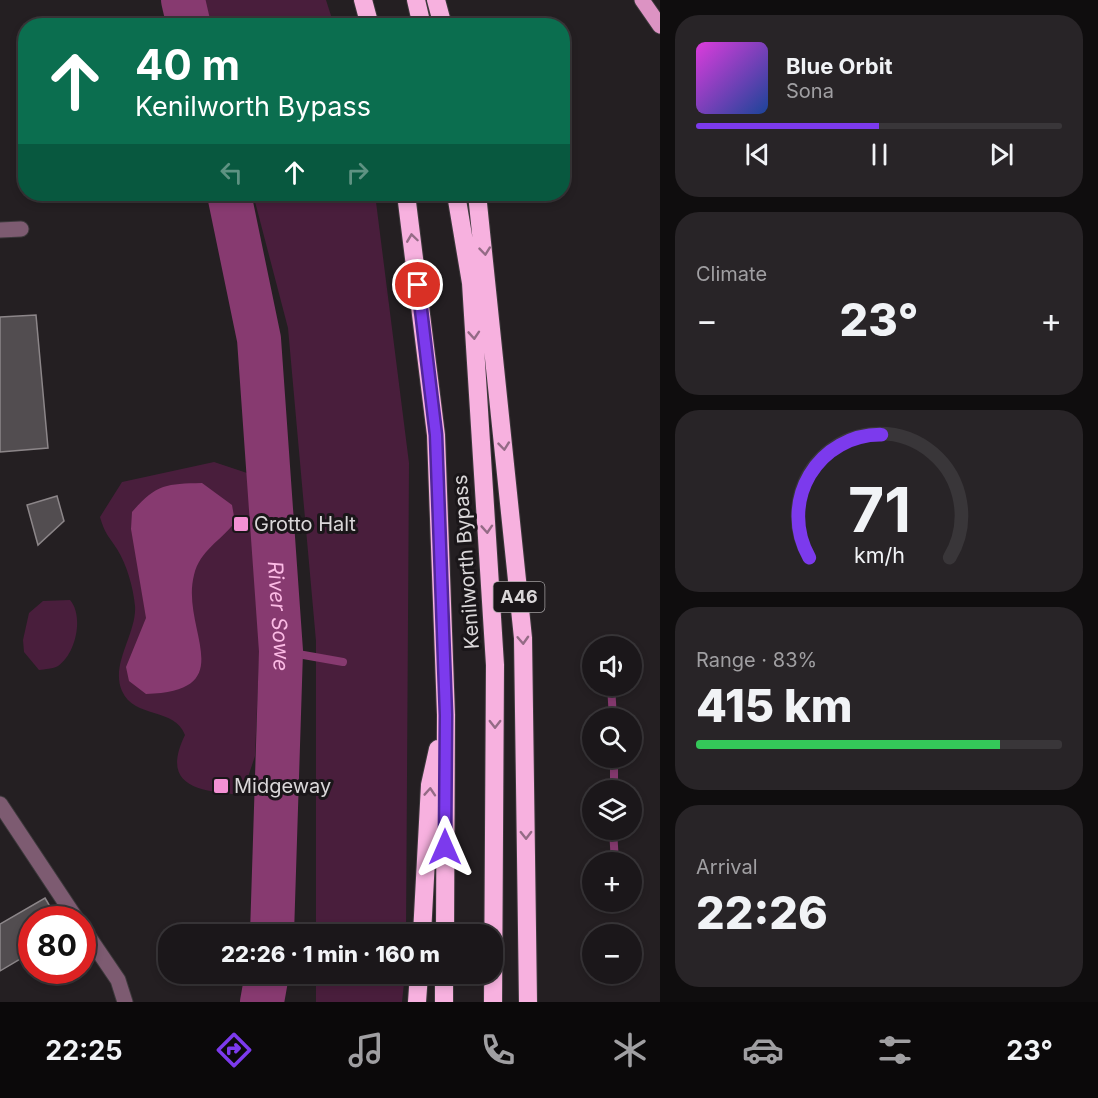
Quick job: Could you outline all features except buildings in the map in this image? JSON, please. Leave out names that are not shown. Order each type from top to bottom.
[{"type":"highway","points":[[363,0],[368,18]]},
{"type":"highway","points":[[416,0],[420,18]]},
{"type":"highway","points":[[436,0],[441,18]]},
{"type":"highway","name":"Kenilworth Bypass","points":[[407,201],[436,435],[446,715]]},
{"type":"highway","name":"Kenilworth Bypass","points":[[457,201],[471,283],[495,665],[494,924]]},
{"type":"highway","name":"A46","points":[[478,201],[524,638],[528,1002]]},
{"type":"highway","points":[[423,924],[430,785],[446,715]]},
{"type":"highway","points":[[444,924],[446,715]]},
{"type":"highway","points":[[417,1002],[418,984]]},
{"type":"highway","points":[[444,984],[444,1002]]},
{"type":"highway","points":[[493,984],[493,1002]]},
{"type":"highway","name":"A46","points":[[502,984],[504,1002]]},
{"type":"main road","points":[[642,0],[660,26]]},
{"type":"lane","points":[[0,230],[21,229]]},
{"type":"lane","points":[[0,804],[68,906]]},
{"type":"lane","points":[[96,948],[118,980],[125,1002]]},
{"type":"shaded area","points":[[202,0],[326,0],[332,18],[207,18]]},
{"type":"shaded area","points":[[255,201],[376,201],[409,463],[406,924],[316,924],[316,641],[288,328]]},
{"type":"shaded area","points":[[214,462],[247,473],[260,635],[255,756],[242,795],[213,791],[189,783],[181,776],[177,766],[178,753],[185,735],[180,726],[173,720],[136,706],[122,691],[119,670],[135,616],[135,606],[127,569],[121,555],[105,531],[100,517],[122,482]]},
{"type":"shaded area","points":[[202,483],[232,505],[235,522],[206,552],[194,575],[192,595],[201,654],[200,669],[192,682],[175,690],[146,694],[129,681],[126,667],[146,618],[131,529],[132,512],[148,496],[162,487]]},
{"type":"shaded area","points":[[70,600],[77,615],[73,644],[58,666],[39,670],[24,652],[23,640],[29,613],[43,601]]},
{"type":"shaded area","points":[[316,984],[404,984],[402,1002],[316,1002]]},
{"type":"waterway","name":"River Sowe","points":[[183,0],[187,18]]},
{"type":"waterway","name":"River Sowe","points":[[230,201],[259,339],[281,651],[272,924]]},
{"type":"waterway","points":[[281,651],[343,662]]},
{"type":"waterway","points":[[612,696],[612,708]]},
{"type":"waterway","points":[[614,768],[614,780]]},
{"type":"waterway","points":[[614,840],[614,852]]},
{"type":"waterway","name":"River Sowe","points":[[262,1002],[265,984]]},
{"type":"place","name":"Grotto Halt","points":[[241,524]]},
{"type":"place","name":"Midgeway","points":[[221,786]]},
{"type":"route","points":[[418,285],[436,435],[446,715],[445,847]]}]
